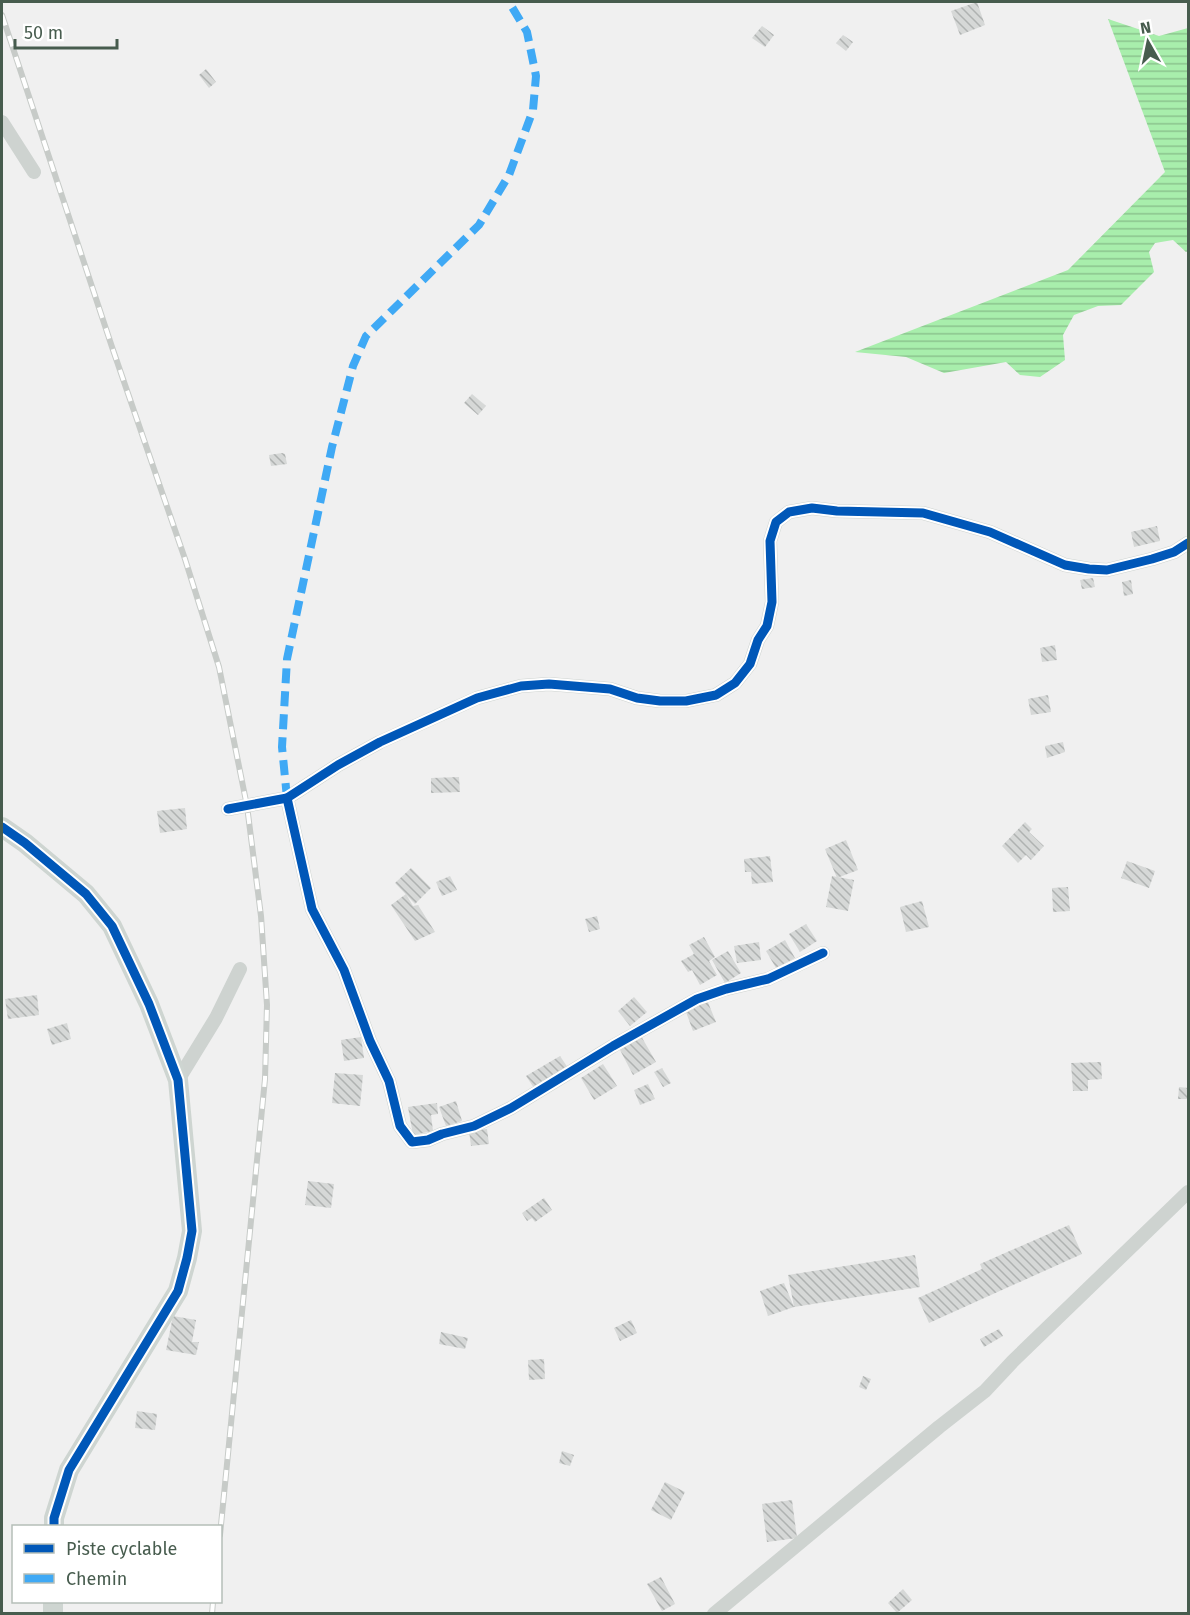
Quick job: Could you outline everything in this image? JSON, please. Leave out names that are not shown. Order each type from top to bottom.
[{"type":"street","points":[[2,122],[34,172]]},
{"type":"street","points":[[228,809],[287,798],[338,765],[380,742],[477,698],[521,686],[549,684],[610,689],[637,698],[660,701],[686,701],[716,695],[735,683],[750,664],[767,626],[772,602],[770,541],[776,522],[789,512],[812,508],[837,511],[923,513],[990,532],[1065,565],[1089,570],[1107,570],[1152,559],[1174,552],[1188,543]]},
{"type":"street","points":[[287,798],[312,909],[344,970],[370,1041],[389,1081],[400,1126],[412,1142],[428,1140],[474,1126],[511,1108],[613,1046],[697,999],[726,989],[768,980],[822,952]]},
{"type":"street","points":[[2,827],[26,843],[86,894],[112,926],[149,1004],[178,1080],[192,1231],[178,1291],[69,1470],[54,1518],[54,1525]]},
{"type":"street","points":[[178,1080],[216,1018],[240,969]]},
{"type":"street","points":[[714,1614],[939,1427],[986,1392],[1013,1361],[1188,1192]]},
{"type":"shaded area","points":[[1108,19],[1159,36],[1188,28],[1188,251],[1186,252],[1173,240],[1155,243],[1149,252],[1154,272],[1121,305],[1098,306],[1074,315],[1063,335],[1065,360],[1040,377],[1020,375],[1006,362],[944,373],[906,357],[855,352],[1068,270],[1165,172]]},
{"type":"building","points":[[977,2],[985,25],[960,35],[951,11]]},
{"type":"building","points":[[762,26],[774,35],[765,47],[752,38]]},
{"type":"building","points":[[843,35],[853,42],[846,51],[836,43]]},
{"type":"building","points":[[206,69],[216,82],[209,88],[199,75]]},
{"type":"building","points":[[472,394],[486,406],[478,415],[464,403]]},
{"type":"building","points":[[285,454],[287,464],[271,466],[269,455]]},
{"type":"building","points":[[1157,526],[1160,541],[1134,547],[1131,532]]},
{"type":"building","points":[[1093,578],[1095,587],[1082,589],[1080,580]]},
{"type":"building","points":[[1131,580],[1133,594],[1124,596],[1122,582]]},
{"type":"building","points":[[1055,645],[1057,660],[1042,662],[1040,648]]},
{"type":"building","points":[[1048,695],[1051,712],[1031,715],[1028,699]]},
{"type":"building","points":[[1063,742],[1065,752],[1047,758],[1045,746]]},
{"type":"building","points":[[459,777],[460,792],[431,793],[431,778]]},
{"type":"building","points":[[185,808],[187,829],[160,833],[157,811]]},
{"type":"building","points":[[1025,822],[1032,829],[1029,832],[1044,846],[1031,860],[1026,855],[1018,863],[1002,846]]},
{"type":"building","points":[[846,840],[858,870],[837,878],[825,849]]},
{"type":"building","points":[[770,856],[773,882],[752,884],[751,872],[745,872],[744,859]]},
{"type":"building","points":[[1127,861],[1155,871],[1149,888],[1121,878]]},
{"type":"building","points":[[411,868],[431,888],[415,904],[395,883]]},
{"type":"building","points":[[450,876],[457,890],[442,896],[436,882]]},
{"type":"building","points":[[832,876],[854,880],[848,911],[826,907]]},
{"type":"building","points":[[1068,887],[1070,911],[1053,912],[1052,888]]},
{"type":"building","points":[[406,894],[413,906],[418,905],[435,932],[415,941],[391,905]]},
{"type":"building","points":[[922,901],[929,927],[906,932],[900,907]]},
{"type":"building","points":[[597,916],[600,929],[589,932],[585,919]]},
{"type":"building","points":[[806,924],[817,941],[800,952],[789,934]]},
{"type":"building","points":[[704,937],[715,957],[709,961],[717,975],[700,985],[692,970],[688,972],[681,961],[694,954],[689,945]]},
{"type":"building","points":[[785,940],[795,958],[776,968],[766,951]]},
{"type":"building","points":[[759,942],[761,960],[737,963],[734,946]]},
{"type":"building","points":[[728,951],[741,973],[725,983],[712,960]]},
{"type":"building","points":[[37,995],[39,1015],[8,1019],[5,999]]},
{"type":"building","points":[[634,997],[647,1012],[630,1026],[618,1011]]},
{"type":"building","points":[[707,1000],[716,1022],[693,1031],[686,1012],[694,1009],[692,1006]]},
{"type":"building","points":[[67,1023],[71,1039],[52,1045],[47,1029]]},
{"type":"building","points":[[641,1036],[656,1062],[633,1075],[619,1048]]},
{"type":"building","points":[[361,1037],[364,1058],[344,1061],[341,1040]]},
{"type":"building","points":[[560,1056],[568,1068],[534,1088],[526,1076]]},
{"type":"building","points":[[1101,1062],[1102,1079],[1088,1080],[1088,1091],[1073,1091],[1071,1063]]},
{"type":"building","points":[[603,1064],[617,1086],[594,1100],[581,1078]]},
{"type":"building","points":[[662,1068],[671,1083],[663,1087],[654,1072]]},
{"type":"building","points":[[335,1073],[363,1075],[360,1106],[332,1103]]},
{"type":"building","points":[[648,1084],[655,1099],[640,1105],[634,1090]]},
{"type":"building","points":[[1179,1087],[1188,1088],[1187,1099],[1178,1099]]},
{"type":"building","points":[[456,1101],[462,1121],[446,1126],[439,1107]]},
{"type":"building","points":[[437,1103],[438,1114],[431,1115],[433,1131],[413,1135],[408,1107]]},
{"type":"building","points":[[487,1129],[489,1144],[471,1146],[469,1131]]},
{"type":"building","points":[[308,1181],[334,1184],[331,1208],[305,1205]]},
{"type":"building","points":[[544,1198],[552,1210],[535,1222],[532,1218],[527,1221],[522,1213]]},
{"type":"building","points":[[1069,1225],[1082,1254],[929,1323],[918,1298],[982,1269],[980,1264]]},
{"type":"building","points":[[915,1255],[920,1287],[794,1307],[788,1275]]},
{"type":"building","points":[[784,1283],[794,1307],[768,1316],[760,1291]]},
{"type":"building","points":[[173,1316],[196,1320],[192,1342],[199,1342],[196,1355],[166,1350]]},
{"type":"building","points":[[631,1320],[637,1333],[620,1341],[614,1328]]},
{"type":"building","points":[[999,1329],[1003,1336],[984,1347],[980,1339]]},
{"type":"building","points":[[441,1332],[468,1338],[465,1349],[439,1344]]},
{"type":"building","points":[[544,1359],[545,1379],[529,1380],[528,1360]]},
{"type":"building","points":[[863,1376],[871,1379],[866,1390],[859,1387]]},
{"type":"building","points":[[137,1411],[157,1414],[155,1430],[135,1428]]},
{"type":"building","points":[[562,1451],[574,1455],[570,1466],[559,1463]]},
{"type":"building","points":[[665,1482],[685,1492],[671,1520],[651,1510]]},
{"type":"building","points":[[792,1500],[797,1538],[767,1542],[762,1504]]},
{"type":"building","points":[[661,1577],[675,1604],[662,1611],[647,1584]]},
{"type":"building","points":[[903,1589],[912,1600],[897,1613],[888,1603]]},
{"type":"railway","points":[[2,15],[185,559],[219,667],[247,806],[261,916],[267,1005],[265,1079],[221,1525]]},
{"type":"railway","points":[[212,1614],[213,1603]]},
{"type":"marked path","points":[[287,798],[282,747],[287,659],[332,447],[353,366],[366,336],[479,225],[509,175],[533,110],[536,76],[527,32],[509,2]]},
{"type":"cycle path","points":[[228,809],[287,798],[338,765],[380,742],[477,698],[521,686],[549,684],[610,689],[637,698],[660,701],[686,701],[716,695],[735,683],[750,664],[758,640],[767,626],[772,602],[770,541],[776,522],[789,512],[812,508],[837,511],[923,513],[990,532],[1065,565],[1089,569],[1107,570],[1152,559],[1174,552],[1188,543]]},
{"type":"cycle path","points":[[287,798],[312,909],[344,970],[370,1041],[389,1081],[400,1126],[412,1142],[428,1140],[474,1126],[511,1108],[613,1046],[697,999],[768,979],[823,953]]},
{"type":"cycle path","points":[[2,827],[25,843],[86,894],[112,926],[149,1004],[178,1080],[192,1231],[178,1291],[69,1470],[54,1518],[54,1525]]}]
